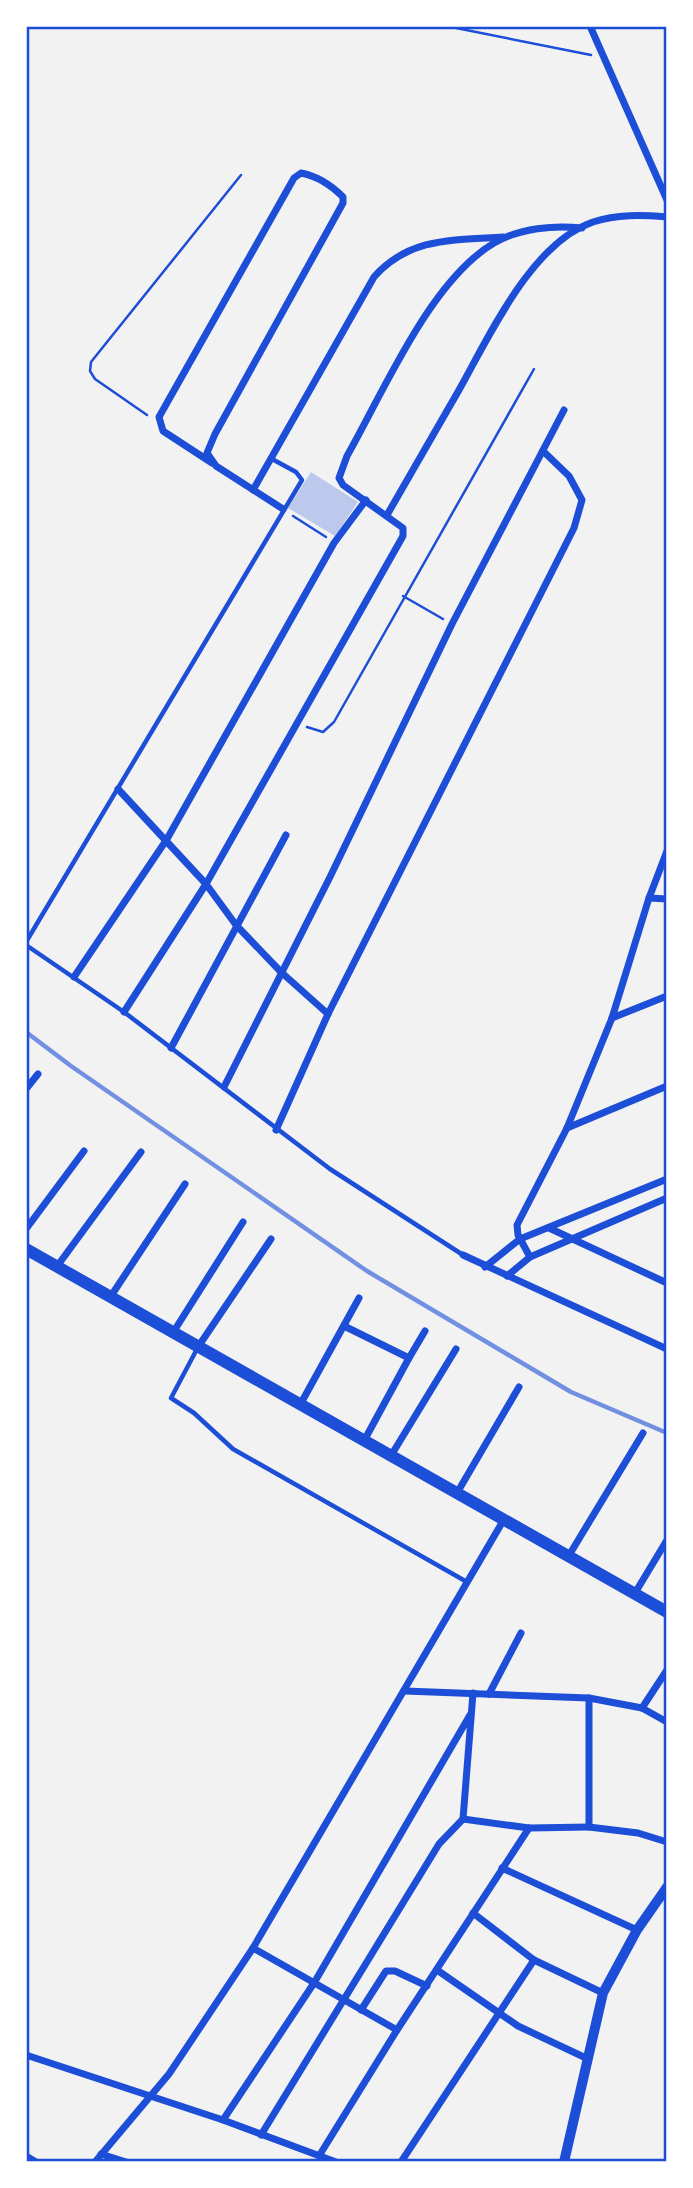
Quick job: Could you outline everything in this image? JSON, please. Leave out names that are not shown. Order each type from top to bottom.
[{"type":"main road","points":[[26,1249],[667,1612]]},
{"type":"street","points":[[590,26],[667,200]]},
{"type":"street","points":[[212,463],[207,453],[215,434],[343,203],[343,197],[336,190],[309,175],[302,173],[294,178],[201,339],[159,423],[167,435],[282,509]]},
{"type":"street","points":[[253,490],[374,276],[407,249],[422,244],[508,237],[560,226],[582,228],[626,216],[667,217]]},
{"type":"street","points":[[387,515],[504,309],[537,265],[582,228]]},
{"type":"street","points":[[124,1012],[206,884],[403,536],[403,528],[340,483],[344,463],[421,324],[448,284],[474,258],[508,237]]},
{"type":"street","points":[[224,1087],[452,624],[564,410]]},
{"type":"street","points":[[276,1130],[328,1014],[580,513],[582,500],[578,491],[569,476],[543,451]]},
{"type":"street","points":[[74,977],[167,839],[334,543],[366,500]]},
{"type":"street","points":[[118,789],[167,839],[206,884],[236,925],[281,972],[328,1014]]},
{"type":"street","points":[[172,1048],[286,835]]},
{"type":"street","points":[[530,1257],[520,1239],[517,1225],[567,1128],[612,1018],[649,898],[667,851]]},
{"type":"street","points":[[649,898],[667,899]]},
{"type":"street","points":[[612,1018],[667,996]]},
{"type":"street","points":[[26,1089],[38,1074]]},
{"type":"street","points":[[567,1128],[667,1086]]},
{"type":"street","points":[[26,1228],[84,1151]]},
{"type":"street","points":[[58,1265],[141,1152]]},
{"type":"street","points":[[485,1267],[520,1239],[667,1179]]},
{"type":"street","points":[[111,1296],[185,1184]]},
{"type":"street","points":[[646,1189],[667,1199]]},
{"type":"street","points":[[506,1276],[530,1257],[667,1199]]},
{"type":"street","points":[[174,1331],[243,1222]]},
{"type":"street","points":[[549,1228],[667,1283]]},
{"type":"street","points":[[198,1348],[271,1239]]},
{"type":"street","points":[[463,1255],[667,1349]]},
{"type":"street","points":[[300,1405],[359,1298]]},
{"type":"street","points":[[344,1326],[409,1358]]},
{"type":"street","points":[[365,1439],[425,1331]]},
{"type":"street","points":[[392,1454],[456,1349]]},
{"type":"street","points":[[457,1493],[519,1387]]},
{"type":"street","points":[[568,1557],[643,1433]]},
{"type":"street","points":[[94,2162],[169,2074],[253,1948],[503,1521]]},
{"type":"street","points":[[635,1593],[667,1540]]},
{"type":"street","points":[[489,1695],[521,1633]]},
{"type":"street","points":[[642,1708],[667,1670]]},
{"type":"street","points":[[405,1690],[589,1698],[642,1708],[667,1722]]},
{"type":"street","points":[[261,2135],[439,1844],[463,1819],[472,1693]]},
{"type":"street","points":[[589,1698],[589,1827]]},
{"type":"street","points":[[223,2120],[314,1983],[470,1715]]},
{"type":"street","points":[[463,1819],[529,1828],[589,1827],[638,1833],[667,1842]]},
{"type":"street","points":[[319,2156],[397,2029],[529,1828]]},
{"type":"street","points":[[502,1868],[637,1930]]},
{"type":"street","points":[[564,2162],[586,2057],[603,1993],[637,1930],[665,1895]]},
{"type":"street","points":[[473,1913],[534,1960],[603,1993]]},
{"type":"street","points":[[253,1948],[397,2029]]},
{"type":"street","points":[[401,2162],[534,1960]]},
{"type":"street","points":[[438,1970],[543,2040],[586,2057]]},
{"type":"street","points":[[361,2010],[386,1971],[395,1971],[427,1986]]},
{"type":"street","points":[[26,2054],[150,2098],[223,2120],[336,2162]]},
{"type":"street","points":[[101,2154],[125,2162]]},
{"type":"street","points":[[26,2156],[36,2162]]},
{"type":"lane","points":[[272,459],[302,478],[26,943],[124,1012],[276,1130],[463,1255]]},
{"type":"lane","points":[[198,1348],[171,1398],[194,1413],[233,1449],[467,1582]]},
{"type":"path","points":[[446,26],[605,57]]},
{"type":"path","points":[[159,423],[95,379],[91,362],[241,175]]},
{"type":"path","points":[[298,723],[323,732],[334,722],[534,369]]},
{"type":"path","points":[[282,509],[334,543]]},
{"type":"path","points":[[403,596],[452,624]]},
{"type":"building","points":[[311,472],[358,502],[335,536],[288,508]]},
{"type":"railway","points":[[26,1032],[367,1271],[571,1392],[667,1433]]}]
